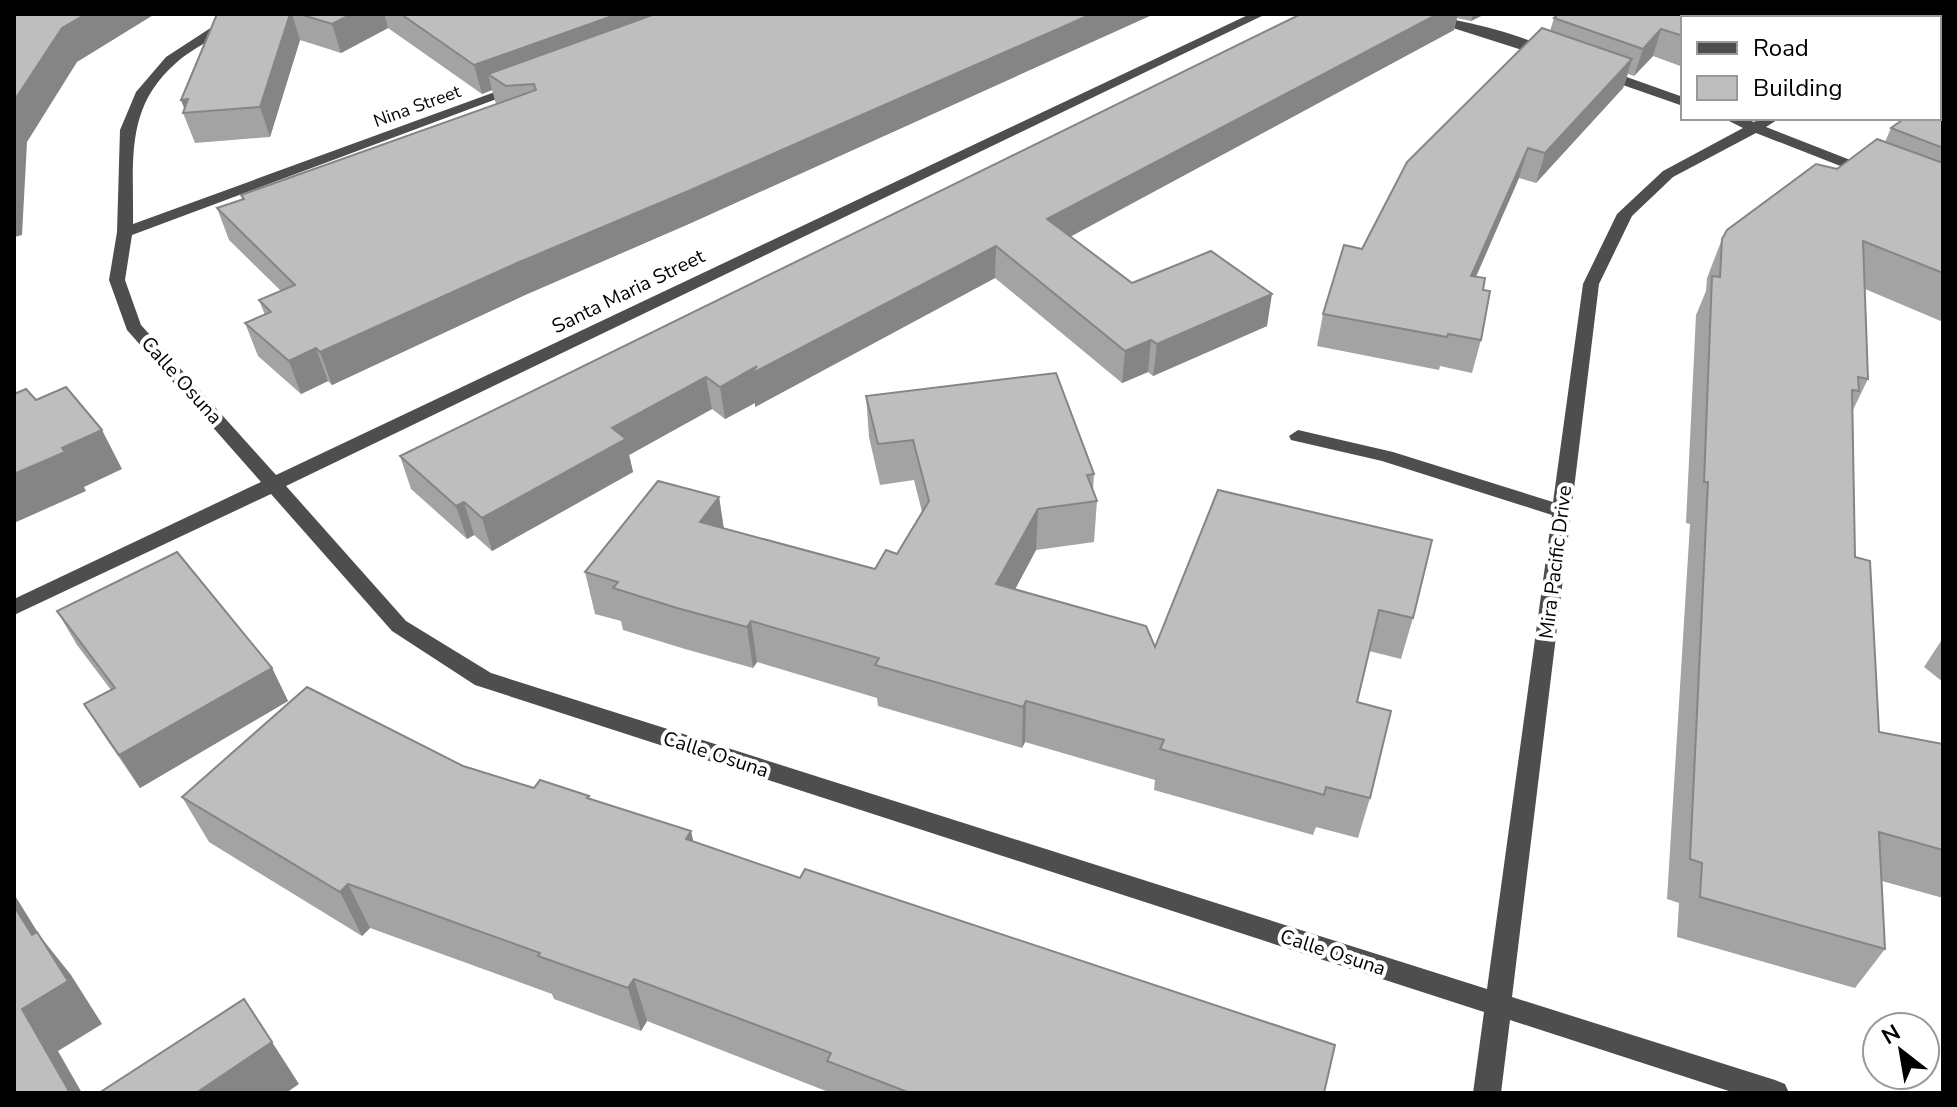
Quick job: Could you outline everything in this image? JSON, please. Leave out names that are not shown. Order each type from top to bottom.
[{"type":"street","name":"Calle Osuna","points":[[241,14],[171,60],[143,92],[127,130],[125,232],[117,280],[133,326],[276,483],[399,626],[483,679],[1775,1093]]},
{"type":"street","name":"Santa Maria Street","points":[[14,608],[1260,14]]},
{"type":"street","points":[[1415,14],[1492,34],[1565,60]]},
{"type":"street","points":[[1595,70],[1681,101]]},
{"type":"street","name":"Nina Street","points":[[125,232],[528,85]]},
{"type":"street","points":[[1744,120],[1765,123],[1886,178]]},
{"type":"street","name":"Mira Pacific Drive","points":[[1487,1093],[1591,284],[1625,214],[1668,174],[1765,123]]},
{"type":"street","points":[[1298,436],[1386,456],[1562,512]]},
{"type":"building","points":[[14,14],[86,14],[62,28],[14,101]]},
{"type":"building","points":[[217,14],[290,14],[260,107],[183,113],[188,99],[181,100]]},
{"type":"building","points":[[299,14],[352,14],[332,24]]},
{"type":"building","points":[[401,14],[618,14],[474,65]]},
{"type":"building","points":[[655,14],[1092,14],[517,263],[320,352],[316,348],[289,361],[245,323],[271,312],[259,300],[295,285],[217,208],[244,199],[241,195],[536,90],[534,84],[506,86],[488,74]]},
{"type":"building","points":[[1301,14],[1438,14],[1047,219],[1132,283],[1211,251],[1272,294],[1157,344],[1151,340],[1125,351],[996,246],[751,374],[757,366],[720,387],[706,377],[612,428],[626,439],[482,518],[464,502],[456,506],[400,456]]},
{"type":"building","points":[[1558,14],[1764,14],[1681,16],[1681,35],[1661,29],[1643,49],[1554,18]]},
{"type":"building","points":[[1542,28],[1632,59],[1545,153],[1528,148],[1471,276],[1485,278],[1483,290],[1490,291],[1481,340],[1448,334],[1447,337],[1323,314],[1344,245],[1362,249],[1407,162]]},
{"type":"building","points":[[1943,89],[1943,148],[1891,128],[1902,120],[1941,120]]},
{"type":"building","points":[[1877,139],[1943,163],[1943,273],[1863,241],[1868,379],[1858,377],[1859,391],[1852,390],[1855,557],[1870,561],[1879,732],[1943,744],[1943,850],[1879,832],[1885,949],[1700,897],[1702,863],[1690,859],[1708,482],[1704,482],[1712,276],[1720,277],[1722,239],[1727,230],[1816,164],[1837,169]]},
{"type":"building","points":[[1056,373],[1094,474],[1087,475],[1097,501],[1038,509],[996,584],[1146,626],[1155,647],[1218,490],[1432,540],[1413,618],[1379,610],[1357,702],[1391,711],[1370,798],[1326,787],[1324,795],[1160,749],[1164,740],[1026,701],[1023,707],[875,665],[879,658],[751,621],[747,627],[677,608],[613,588],[618,582],[585,572],[658,481],[719,497],[700,522],[875,569],[886,550],[897,554],[929,501],[913,440],[878,444],[866,396]]},
{"type":"building","points":[[66,387],[102,430],[62,448],[65,452],[14,474],[14,394],[26,389],[36,400]]},
{"type":"building","points":[[177,552],[272,668],[119,755],[84,704],[115,688],[57,611]]},
{"type":"building","points":[[307,687],[463,766],[534,788],[540,780],[691,831],[686,839],[800,878],[805,869],[1335,1045],[1324,1093],[910,1093],[827,1061],[831,1053],[634,979],[628,988],[348,884],[340,892],[182,797]]},
{"type":"building","points":[[14,906],[32,935],[37,932],[68,981],[22,1009],[70,1093],[14,1093]]},
{"type":"building","points":[[244,999],[272,1042],[196,1093],[99,1093]]}]
